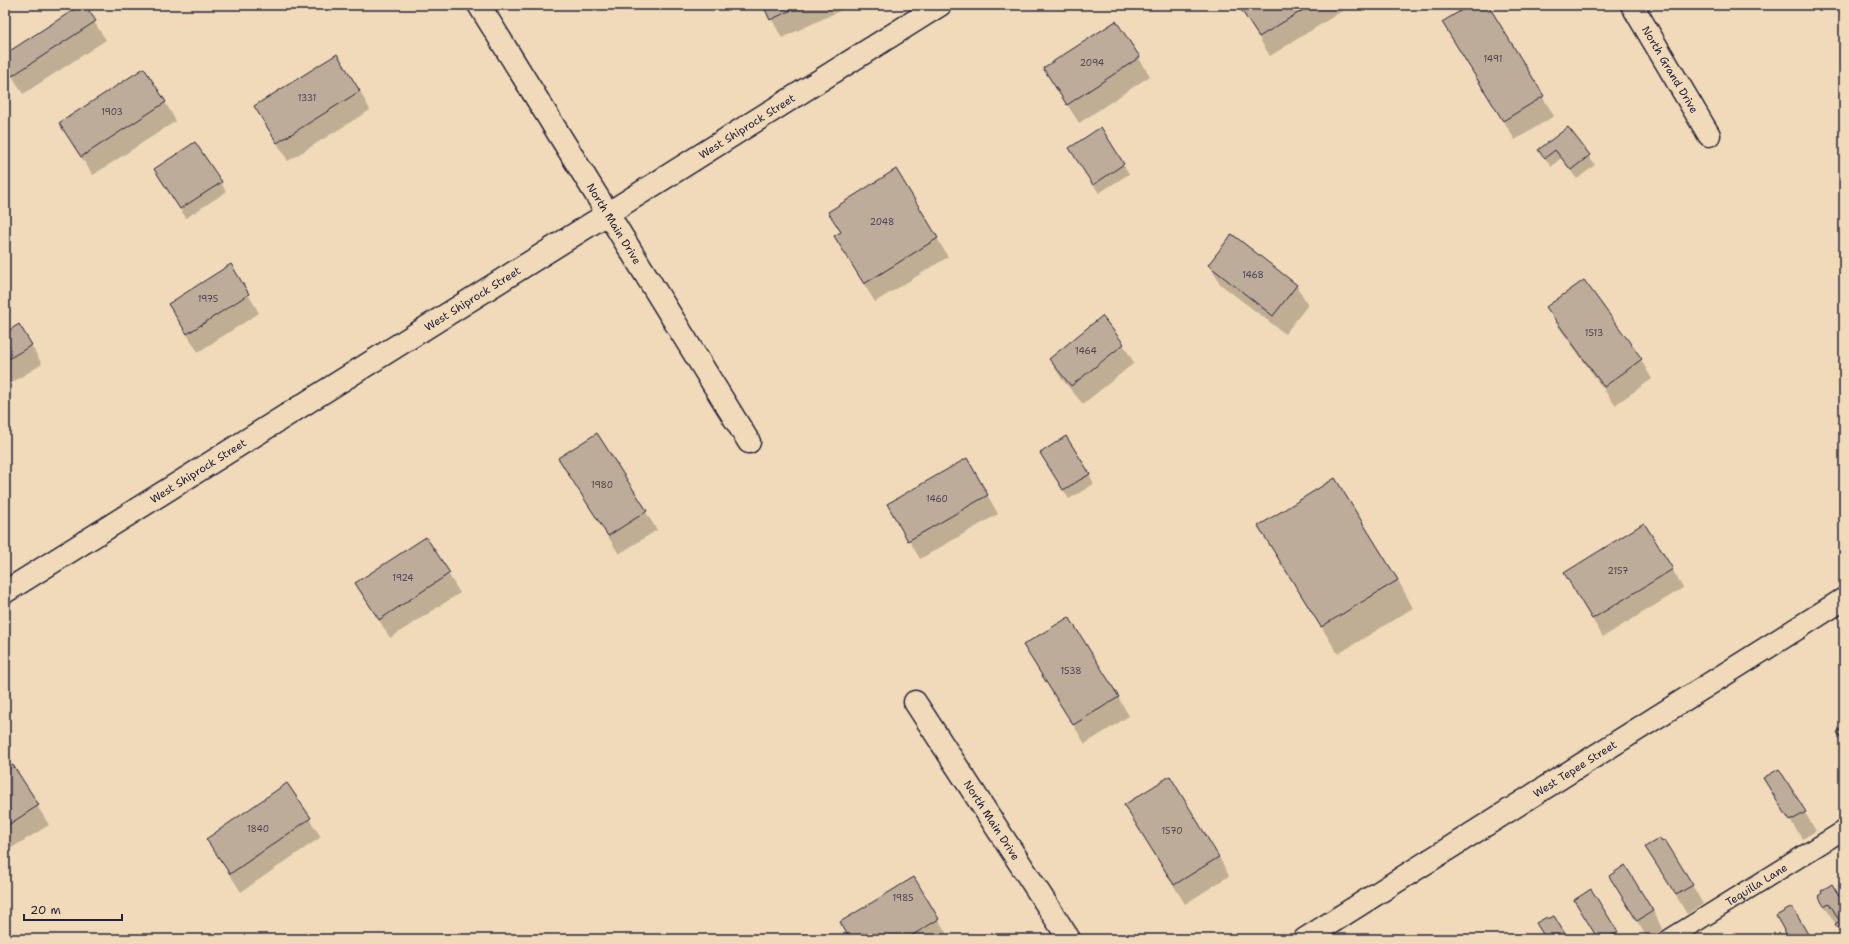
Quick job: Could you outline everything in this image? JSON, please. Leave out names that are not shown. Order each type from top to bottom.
[{"type":"street","name":"North Main Drive","points":[[479,5],[749,442]]},
{"type":"street","name":"West Shiprock Street","points":[[6,588],[608,214],[940,5]]},
{"type":"street","name":"North Grand Drive","points":[[1632,5],[1709,135]]},
{"type":"street","name":"West Tepee Street","points":[[1305,939],[1844,599]]},
{"type":"street","name":"North Main Drive","points":[[915,702],[1070,939]]},
{"type":"lane","name":"Tequilla Lane","points":[[1669,939],[1844,830]]},
{"type":"building","points":[[81,5],[85,5],[96,21],[12,76],[5,65],[5,54]]},
{"type":"building","points":[[763,5],[802,5],[770,20]]},
{"type":"building","points":[[1238,5],[1311,5],[1259,37]]},
{"type":"building","points":[[1470,5],[1488,5],[1544,96],[1503,121],[1442,22]]},
{"type":"building","points":[[1116,21],[1140,57],[1067,105],[1043,68]]},
{"type":"building","points":[[337,54],[360,91],[277,143],[254,106]]},
{"type":"building","points":[[144,68],[166,102],[81,157],[59,123]]},
{"type":"building","points":[[1101,127],[1124,164],[1093,185],[1069,148]]},
{"type":"building","points":[[1568,127],[1590,155],[1571,170],[1555,150],[1545,158],[1538,150]]},
{"type":"building","points":[[195,142],[222,182],[180,209],[154,169]]},
{"type":"building","points":[[896,169],[938,238],[864,284],[834,236],[841,232],[828,212]]},
{"type":"building","points":[[1232,234],[1297,285],[1273,316],[1208,265]]},
{"type":"building","points":[[231,264],[249,294],[187,334],[168,304]]},
{"type":"building","points":[[1584,280],[1642,359],[1604,387],[1546,307]]},
{"type":"building","points":[[1102,316],[1124,344],[1071,386],[1049,359]]},
{"type":"building","points":[[19,324],[32,345],[5,361],[5,333]]},
{"type":"building","points":[[597,433],[647,511],[608,536],[558,458]]},
{"type":"building","points":[[1066,436],[1090,474],[1063,490],[1040,453]]},
{"type":"building","points":[[967,458],[988,495],[908,541],[887,504]]},
{"type":"building","points":[[1335,478],[1398,580],[1321,627],[1258,526]]},
{"type":"building","points":[[1644,523],[1673,569],[1592,619],[1564,573]]},
{"type":"building","points":[[426,537],[450,573],[379,620],[355,583]]},
{"type":"building","points":[[1069,617],[1119,697],[1073,725],[1023,645]]},
{"type":"building","points":[[1844,727],[1844,744],[1837,732]]},
{"type":"building","points":[[13,765],[39,805],[5,827],[5,770]]},
{"type":"building","points":[[1779,769],[1806,812],[1790,821],[1763,778]]},
{"type":"building","points":[[1170,776],[1219,857],[1174,885],[1124,805]]},
{"type":"building","points":[[287,783],[311,818],[230,874],[206,839]]},
{"type":"building","points":[[1660,838],[1662,842],[1665,840],[1693,885],[1676,895],[1645,847]]},
{"type":"building","points":[[1625,865],[1653,911],[1637,921],[1609,876]]},
{"type":"building","points":[[914,877],[939,919],[906,939],[850,939],[840,922]]},
{"type":"building","points":[[1832,884],[1844,904],[1844,931],[1841,933],[1835,924],[1840,921],[1829,903],[1824,906],[1818,896],[1822,893],[1821,891]]},
{"type":"building","points":[[1591,889],[1618,932],[1607,939],[1598,939],[1574,900]]},
{"type":"building","points":[[1792,907],[1811,939],[1789,939],[1776,916]]},
{"type":"building","points":[[1554,916],[1568,939],[1546,939],[1536,923],[1547,917],[1548,919]]}]
